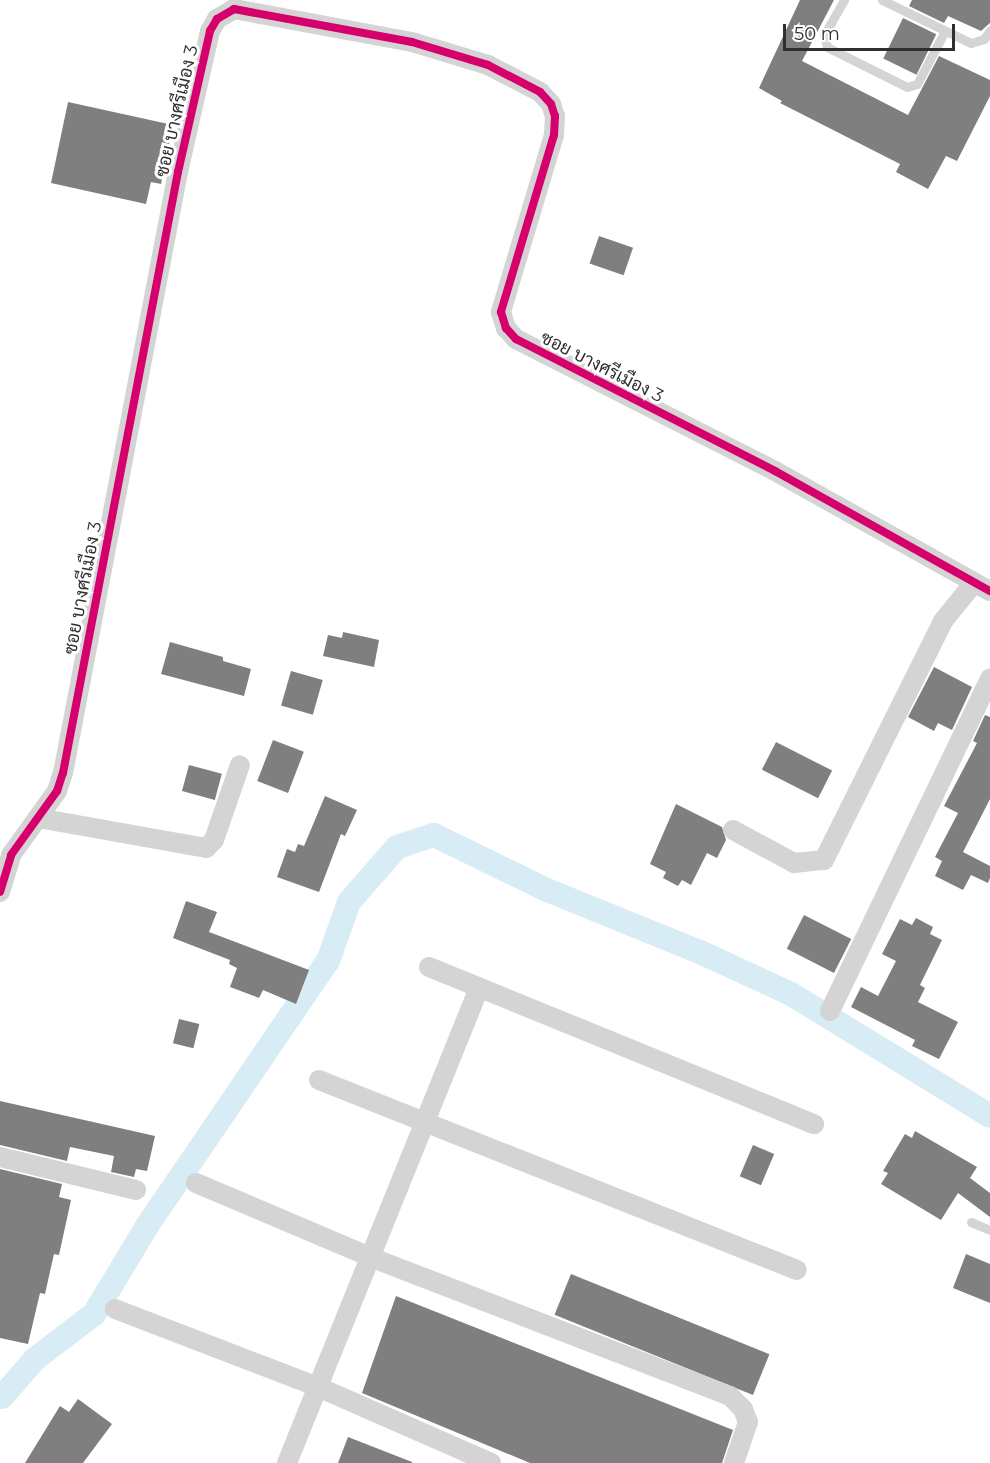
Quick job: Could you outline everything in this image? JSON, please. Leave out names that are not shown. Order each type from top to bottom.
[{"type":"street","name":"ซอย บางศรีเมือง 3","points":[[0,892],[11,855],[38,818],[63,773],[178,172],[210,31],[216,19],[234,9],[412,42],[488,65],[540,92],[551,104],[555,116],[554,135],[501,312],[506,328],[516,339],[775,471],[982,587]]},
{"type":"street","points":[[733,830],[794,862],[824,860],[943,621],[982,587]]},
{"type":"street","points":[[830,1011],[990,678]]},
{"type":"street","points":[[38,818],[206,848],[214,840],[240,765]]},
{"type":"street","points":[[429,967],[814,1124]]},
{"type":"street","points":[[287,1463],[479,988]]},
{"type":"street","points":[[319,1080],[797,1270]]},
{"type":"street","points":[[0,1157],[136,1190]]},
{"type":"street","points":[[196,1183],[370,1257],[730,1396],[743,1409],[748,1422],[734,1463]]},
{"type":"street","points":[[115,1309],[318,1387],[491,1463]]},
{"type":"lane","points":[[844,0],[824,35],[827,47],[907,87],[917,84],[945,31]]},
{"type":"lane","points":[[882,0],[971,43],[984,39],[990,30]]},
{"type":"lane","points":[[971,1222],[990,1230]]},
{"type":"building","points":[[800,0],[834,0],[802,61],[908,115],[939,56],[990,80],[990,96],[957,161],[946,156],[928,189],[896,172],[900,164],[780,103],[782,101],[759,88]]},
{"type":"building","points":[[912,0],[990,0],[990,23],[981,31],[948,16],[944,23],[909,6]]},
{"type":"building","points":[[903,18],[936,34],[917,75],[883,58]]},
{"type":"building","points":[[68,102],[173,125],[161,184],[151,182],[146,204],[51,183]]},
{"type":"building","points":[[599,236],[633,248],[624,275],[590,263]]},
{"type":"building","points":[[343,632],[379,640],[374,667],[323,656],[328,635],[342,638]]},
{"type":"building","points":[[170,642],[223,657],[223,661],[251,669],[244,696],[161,674]]},
{"type":"building","points":[[934,667],[972,687],[952,730],[938,723],[934,731],[908,717]]},
{"type":"building","points":[[291,671],[323,680],[313,715],[281,706]]},
{"type":"building","points":[[985,715],[990,717],[990,799],[963,852],[990,866],[990,878],[988,883],[971,875],[963,890],[935,876],[942,861],[935,857],[958,813],[944,806],[977,743],[973,741]]},
{"type":"building","points":[[273,740],[304,752],[288,793],[257,781]]},
{"type":"building","points":[[776,742],[832,771],[818,798],[762,770]]},
{"type":"building","points":[[189,765],[222,774],[215,800],[182,791]]},
{"type":"building","points":[[325,796],[357,810],[345,836],[341,834],[319,892],[277,877],[287,849],[295,852],[298,844],[304,846]]},
{"type":"building","points":[[676,804],[722,827],[726,840],[717,858],[707,853],[691,885],[682,880],[678,886],[663,878],[666,872],[650,864]]},
{"type":"building","points":[[186,901],[217,912],[209,932],[309,970],[296,1004],[263,990],[259,998],[230,987],[237,968],[229,964],[230,960],[173,938]]},
{"type":"building","points":[[804,915],[851,939],[834,973],[787,949]]},
{"type":"building","points":[[916,918],[933,927],[930,934],[942,940],[920,985],[925,988],[918,1002],[958,1022],[939,1059],[912,1046],[915,1040],[851,1007],[861,987],[878,996],[896,961],[882,954],[900,919],[912,925]]},
{"type":"building","points":[[179,1019],[199,1024],[193,1048],[173,1043]]},
{"type":"building","points":[[0,1101],[155,1136],[147,1171],[136,1169],[134,1177],[111,1172],[114,1156],[70,1147],[67,1161],[0,1145]]},
{"type":"building","points":[[915,1131],[977,1167],[970,1178],[990,1193],[990,1217],[958,1193],[941,1220],[881,1184],[888,1173],[883,1171],[905,1134],[912,1138]]},
{"type":"building","points":[[753,1145],[774,1154],[761,1185],[740,1176]]},
{"type":"building","points":[[0,1169],[62,1184],[59,1197],[71,1200],[59,1255],[54,1254],[45,1294],[40,1293],[28,1344],[0,1338]]},
{"type":"building","points":[[966,1254],[990,1264],[990,1303],[953,1288]]},
{"type":"building","points":[[571,1274],[769,1354],[753,1395],[555,1315]]},
{"type":"building","points":[[396,1296],[733,1430],[722,1463],[530,1463],[362,1393]]},
{"type":"building","points":[[78,1399],[112,1424],[83,1463],[25,1463],[60,1406],[69,1412]]},
{"type":"building","points":[[348,1437],[412,1462],[412,1463],[338,1463]]},
{"type":"waterway","points":[[2,1397],[35,1359],[94,1314],[149,1223],[328,961],[349,902],[397,847],[434,835],[547,890],[700,952],[791,994],[990,1116]]},
{"type":"cycle path","points":[[0,892],[11,855],[57,791],[63,773],[178,172],[210,31],[217,19],[234,9],[412,42],[488,65],[540,92],[551,104],[555,116],[554,135],[501,312],[506,328],[516,339],[775,471],[990,591]]}]
